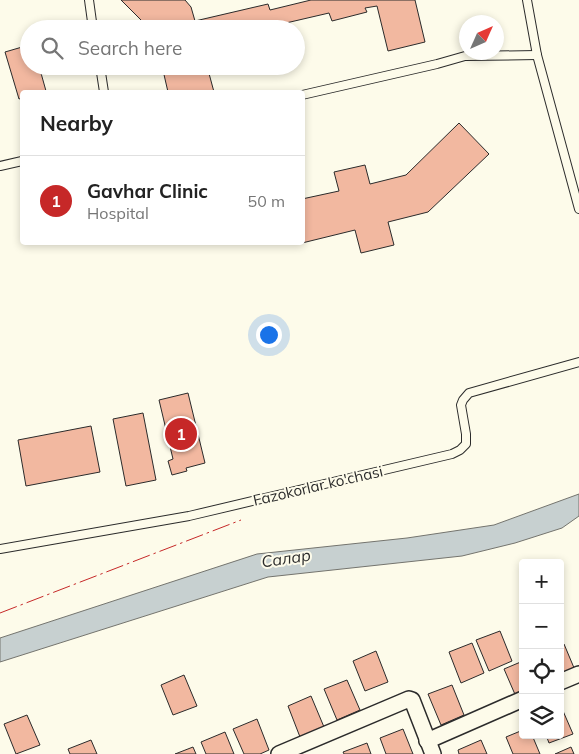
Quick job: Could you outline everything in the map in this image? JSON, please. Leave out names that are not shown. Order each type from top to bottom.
[{"type":"street","points":[[564,680],[579,674]]},
{"type":"street","points":[[280,754],[409,700],[412,700],[430,747],[519,701]]},
{"type":"lane","points":[[89,0],[92,20]]},
{"type":"lane","points":[[527,0],[537,55],[579,209]]},
{"type":"lane","points":[[305,94],[465,56],[537,55]]},
{"type":"lane","points":[[101,75],[104,90]]},
{"type":"lane","points":[[0,166],[20,161]]},
{"type":"lane","name":"Fazokorlar ko'chasi","points":[[0,549],[189,516],[452,454],[466,444],[461,405],[469,393],[579,362]]},
{"type":"water","name":"Салар","points":[[579,494],[579,516],[562,528],[515,543],[462,556],[268,577],[0,662],[0,638],[257,554],[407,538],[494,525]]},
{"type":"building","points":[[121,0],[185,0],[191,7],[195,20],[141,20]]},
{"type":"building","points":[[311,0],[415,0],[425,42],[388,51],[377,6],[365,8],[367,12],[332,21],[329,13],[299,20],[199,20],[268,4],[270,10]]},
{"type":"building","points":[[20,48],[20,75],[42,75],[46,90],[20,90],[19,99],[5,52]]},
{"type":"building","points":[[164,75],[209,75],[213,90],[168,90]]},
{"type":"building","points":[[459,123],[489,154],[428,212],[388,222],[394,245],[361,253],[355,230],[305,242],[305,198],[339,191],[334,172],[365,165],[370,184],[406,175]]},
{"type":"building","points":[[188,393],[205,463],[186,468],[187,471],[172,475],[168,461],[173,459],[159,400]]},
{"type":"building","points":[[143,413],[156,480],[126,486],[113,419]]},
{"type":"building","points":[[91,426],[100,472],[26,486],[18,440]]},
{"type":"building","points":[[500,631],[512,661],[489,671],[476,640]]},
{"type":"building","points":[[472,643],[484,673],[461,683],[449,652]]},
{"type":"building","points":[[564,644],[577,675],[564,680]]},
{"type":"building","points":[[376,651],[388,682],[365,691],[353,661]]},
{"type":"building","points":[[519,663],[519,698],[517,699],[504,669]]},
{"type":"building","points":[[184,675],[197,706],[173,715],[161,685]]},
{"type":"building","points":[[347,680],[360,710],[337,720],[324,689]]},
{"type":"building","points":[[452,685],[464,715],[441,725],[428,694]]},
{"type":"building","points":[[311,696],[324,727],[300,737],[288,706]]},
{"type":"building","points":[[564,713],[573,734],[564,737]]},
{"type":"building","points":[[27,715],[40,745],[16,754],[4,724]]},
{"type":"building","points":[[257,719],[269,750],[260,754],[244,754],[233,729]]},
{"type":"building","points":[[403,729],[413,754],[386,754],[380,738]]},
{"type":"building","points":[[225,732],[234,754],[206,754],[201,742]]},
{"type":"building","points":[[519,732],[519,739],[534,739],[540,754],[513,754],[506,737]]},
{"type":"building","points":[[548,739],[560,739],[549,743]]},
{"type":"building","points":[[91,740],[97,754],[70,754],[68,749]]},
{"type":"building","points":[[481,740],[487,754],[459,754],[458,750]]},
{"type":"building","points":[[367,743],[371,754],[344,754],[343,752]]},
{"type":"building","points":[[193,747],[196,754],[175,754]]},
{"type":"building","points":[[571,747],[574,754],[555,754]]},
{"type":"power","points":[[0,613],[241,520]]},
{"type":"place","name":"Gavhar Clinic","points":[[181,434]]}]
